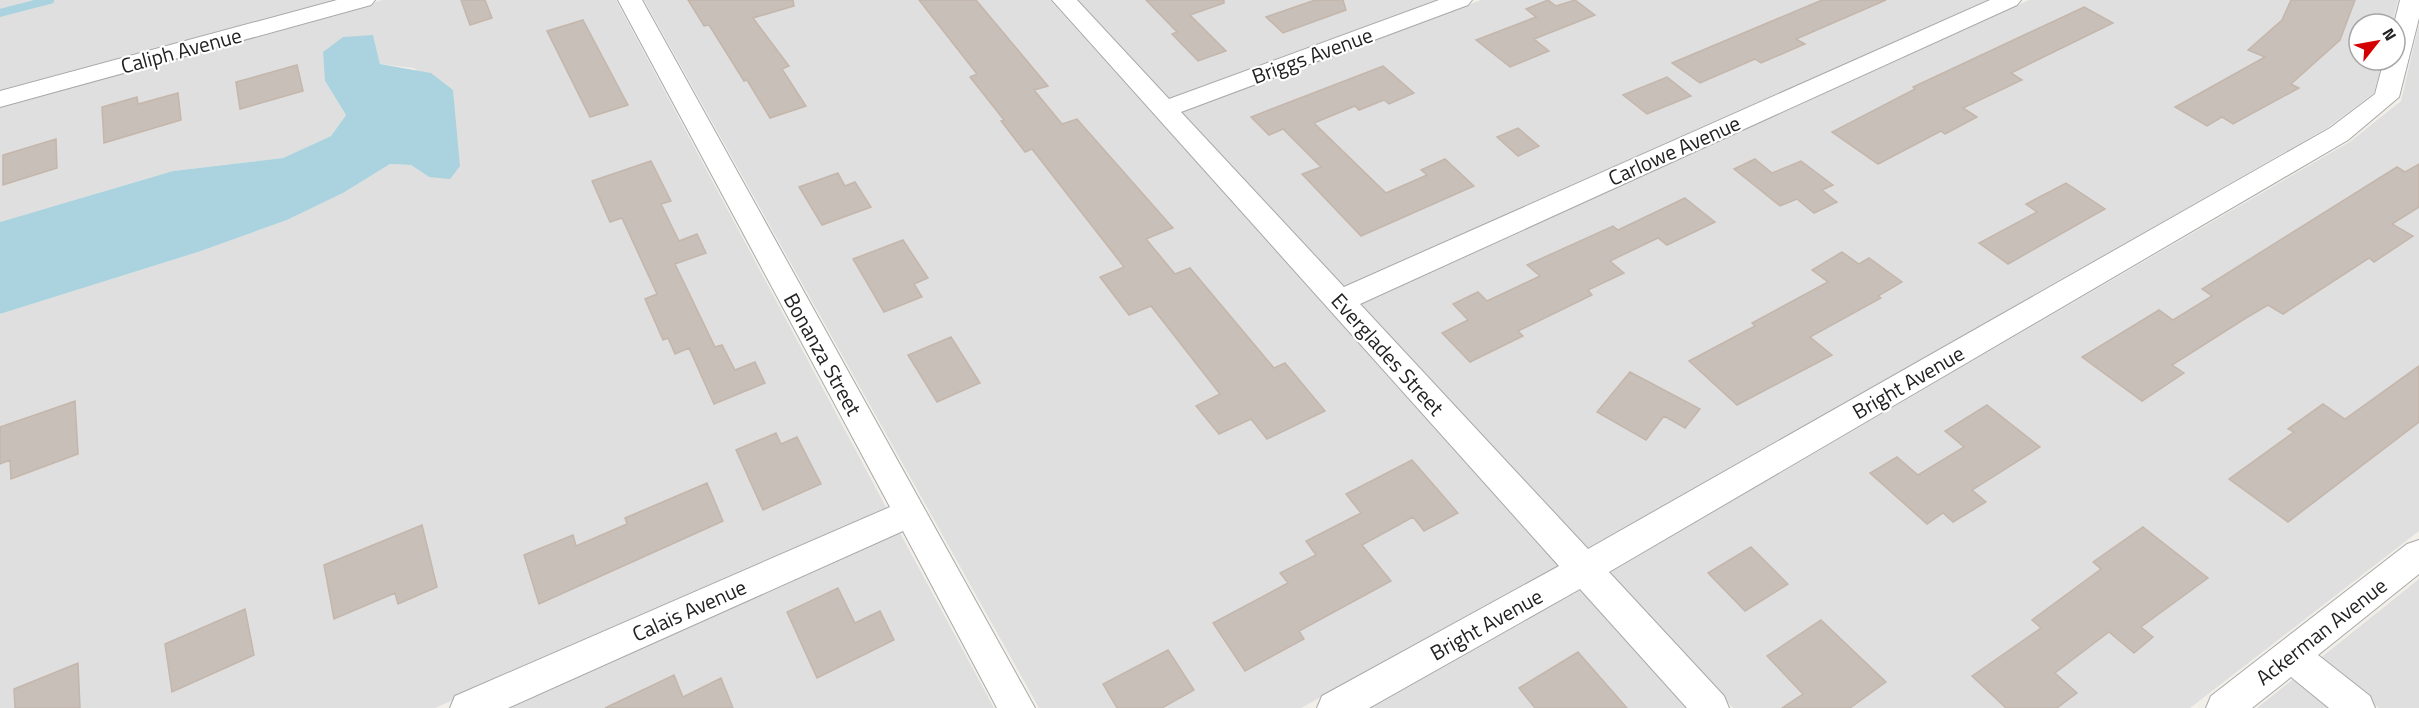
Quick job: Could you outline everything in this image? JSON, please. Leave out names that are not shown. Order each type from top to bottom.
[{"type":"street","name":"Caliph Avenue","points":[[0,99],[363,0]]},
{"type":"street","name":"Bonanza Street","points":[[630,0],[1017,708]]},
{"type":"street","name":"Everglades Street","points":[[1064,0],[1711,708]]},
{"type":"street","name":"Briggs Avenue","points":[[1164,110],[1460,0]]},
{"type":"street","name":"Carlowe Avenue","points":[[1340,301],[2009,0]]},
{"type":"street","name":"Bright Avenue","points":[[1335,708],[1584,569],[2338,134],[2387,98],[2412,0]]},
{"type":"street","name":"Calais Avenue","points":[[468,708],[909,513]]},
{"type":"street","name":"Ackerman Avenue","points":[[2224,708],[2419,554]]},
{"type":"street","points":[[2291,656],[2357,708]]},
{"type":"shaded area","points":[[0,0],[342,0],[0,93]]},
{"type":"shaded area","points":[[383,0],[616,0],[887,509],[435,708],[0,708],[0,314],[198,252],[287,220],[343,193],[390,164],[411,165],[429,177],[455,127],[453,90],[413,68],[380,64],[373,35],[325,81],[346,115],[331,136],[283,158],[173,171],[0,222],[0,105]]},
{"type":"shaded area","points":[[644,0],[1050,0],[1560,565],[1301,708],[1039,708]]},
{"type":"shaded area","points":[[1077,0],[1439,0],[1169,100]]},
{"type":"shaded area","points":[[1481,0],[1988,0],[1344,287],[1181,112]]},
{"type":"shaded area","points":[[2029,0],[2398,0],[2395,12],[2347,12],[2347,72],[2380,72],[2374,93],[2327,128],[1587,550],[1360,303]]},
{"type":"shaded area","points":[[2419,24],[2419,531],[2190,708],[1733,708],[1608,573],[2351,141],[2401,101]]},
{"type":"shaded area","points":[[899,531],[994,708],[502,708]]},
{"type":"shaded area","points":[[2419,579],[2419,708],[2379,708],[2318,660]]},
{"type":"shaded area","points":[[1581,589],[1689,708],[1369,708]]},
{"type":"shaded area","points":[[2296,677],[2335,708],[2257,708]]},
{"type":"water","points":[[373,35],[380,64],[431,73],[453,90],[460,166],[450,179],[429,177],[411,165],[390,164],[343,193],[287,220],[198,252],[0,314],[0,222],[173,171],[283,158],[331,136],[346,115],[325,81],[323,52],[343,37]]},
{"type":"building","points":[[461,0],[485,0],[492,18],[470,25]]},
{"type":"building","points":[[688,0],[793,0],[794,6],[753,18],[789,66],[782,69],[806,106],[770,118],[709,25],[704,26]]},
{"type":"building","points":[[919,0],[976,0],[1048,86],[1034,90],[1062,124],[1077,119],[1173,228],[1146,239],[1175,274],[1190,268],[1274,368],[1285,363],[1325,411],[1267,439],[1251,419],[1219,434],[1196,406],[1220,394],[1151,306],[1129,315],[1100,277],[1124,267],[1032,149],[1025,152],[1001,121],[1004,120],[970,77],[977,74]]},
{"type":"building","points":[[1146,0],[1224,0],[1224,3],[1190,15],[1226,51],[1198,61],[1172,34],[1177,32]]},
{"type":"building","points":[[1315,0],[1343,0],[1346,10],[1283,33],[1266,17]]},
{"type":"building","points":[[1548,0],[1556,6],[1575,0],[1595,15],[1534,39],[1549,51],[1510,67],[1476,40],[1536,17],[1526,9]]},
{"type":"building","points":[[1822,0],[1886,0],[1796,39],[1805,44],[1761,63],[1755,59],[1700,83],[1672,63]]},
{"type":"building","points":[[2291,0],[2355,0],[2350,12],[2347,12],[2347,21],[2340,40],[2291,84],[2299,88],[2233,124],[2222,117],[2207,126],[2175,107],[2265,57],[2248,50],[2282,20]]},
{"type":"building","points":[[2084,7],[2113,23],[2011,73],[2022,80],[1963,108],[1977,117],[1945,134],[1941,131],[1878,164],[1832,132],[1915,89],[1913,87]]},
{"type":"building","points":[[583,20],[628,105],[590,117],[547,31]]},
{"type":"building","points":[[297,65],[303,91],[240,109],[236,82]]},
{"type":"building","points":[[1383,66],[1414,93],[1389,104],[1384,100],[1359,110],[1355,106],[1314,123],[1386,193],[1427,175],[1421,170],[1445,159],[1474,186],[1361,236],[1302,174],[1321,167],[1283,129],[1269,135],[1251,117]]},
{"type":"building","points":[[1667,77],[1691,96],[1647,114],[1623,95]]},
{"type":"building","points":[[178,93],[181,120],[104,143],[102,107],[137,97],[138,104]]},
{"type":"building","points":[[1518,128],[1539,146],[1518,156],[1497,137]]},
{"type":"building","points":[[56,139],[57,168],[3,185],[3,155]]},
{"type":"building","points":[[1755,159],[1772,173],[1801,161],[1833,185],[1822,190],[1837,202],[1814,213],[1797,199],[1780,206],[1734,169]]},
{"type":"building","points":[[651,161],[671,201],[661,204],[679,241],[697,234],[706,253],[675,264],[715,347],[722,345],[735,370],[755,362],[765,383],[714,404],[689,348],[675,354],[668,338],[663,340],[645,299],[657,294],[622,218],[610,222],[592,181]]},
{"type":"building","points":[[2419,164],[2419,207],[2392,224],[2413,236],[2374,262],[2369,258],[2283,314],[2268,305],[2246,318],[2172,365],[2184,373],[2142,401],[2082,357],[2159,310],[2173,320],[2212,296],[2202,289],[2397,167],[2405,172]]},
{"type":"building","points":[[838,173],[845,186],[855,182],[871,207],[822,225],[799,187]]},
{"type":"building","points":[[2066,183],[2105,209],[2008,264],[1979,243],[2037,212],[2026,204]]},
{"type":"building","points":[[1685,198],[1715,222],[1667,245],[1658,238],[1610,261],[1624,273],[1588,290],[1592,295],[1518,331],[1523,336],[1470,362],[1442,333],[1468,320],[1453,304],[1478,292],[1487,301],[1540,276],[1527,265],[1613,226],[1618,230]]},
{"type":"building","points":[[903,240],[928,278],[914,284],[922,297],[884,312],[853,259]]},
{"type":"building","points":[[1842,252],[1859,264],[1869,258],[1902,282],[1878,296],[1881,298],[1810,337],[1832,355],[1737,405],[1689,361],[1755,326],[1752,323],[1828,282],[1812,270]]},
{"type":"building","points":[[951,337],[980,383],[937,402],[908,355]]},
{"type":"building","points":[[2419,366],[2419,422],[2288,522],[2229,479],[2294,432],[2288,429],[2323,404],[2345,419]]},
{"type":"building","points":[[1630,372],[1700,409],[1685,428],[1664,416],[1646,440],[1597,412]]},
{"type":"building","points":[[75,401],[78,454],[11,479],[10,460],[0,464],[0,427]]},
{"type":"building","points":[[1987,405],[2040,447],[1972,490],[1986,502],[1953,522],[1943,513],[1927,524],[1870,473],[1897,457],[1918,475],[1964,447],[1945,431]]},
{"type":"building","points":[[776,433],[781,444],[797,437],[821,484],[763,510],[736,450]]},
{"type":"building","points":[[1412,460],[1458,513],[1424,531],[1413,517],[1362,545],[1391,581],[1299,631],[1304,639],[1245,671],[1213,623],[1288,583],[1280,573],[1316,555],[1306,541],[1361,513],[1346,494]]},
{"type":"building","points":[[707,483],[723,521],[539,604],[524,555],[573,535],[576,546],[627,524],[625,518]]},
{"type":"building","points":[[422,525],[437,587],[398,604],[395,593],[334,619],[324,565]]},
{"type":"building","points":[[2143,527],[2208,578],[2141,627],[2153,637],[2134,653],[2109,632],[2055,673],[2077,693],[2057,708],[2006,708],[1972,676],[2041,628],[2032,620],[2101,569],[2093,562]]},
{"type":"building","points":[[1751,547],[1788,584],[1745,611],[1708,573]]},
{"type":"building","points":[[838,588],[855,623],[880,611],[894,640],[817,678],[787,612]]},
{"type":"building","points":[[245,609],[254,655],[172,692],[165,644]]},
{"type":"building","points":[[1821,620],[1886,682],[1850,708],[1782,708],[1803,694],[1767,656]]},
{"type":"building","points":[[1168,650],[1194,690],[1162,708],[1117,708],[1103,684]]},
{"type":"building","points":[[1578,652],[1627,708],[1535,708],[1519,688]]},
{"type":"building","points":[[78,663],[80,708],[15,708],[14,689]]},
{"type":"building","points":[[674,675],[683,697],[721,678],[733,708],[605,708]]},
{"type":"waterway","points":[[0,13],[50,0]]}]
